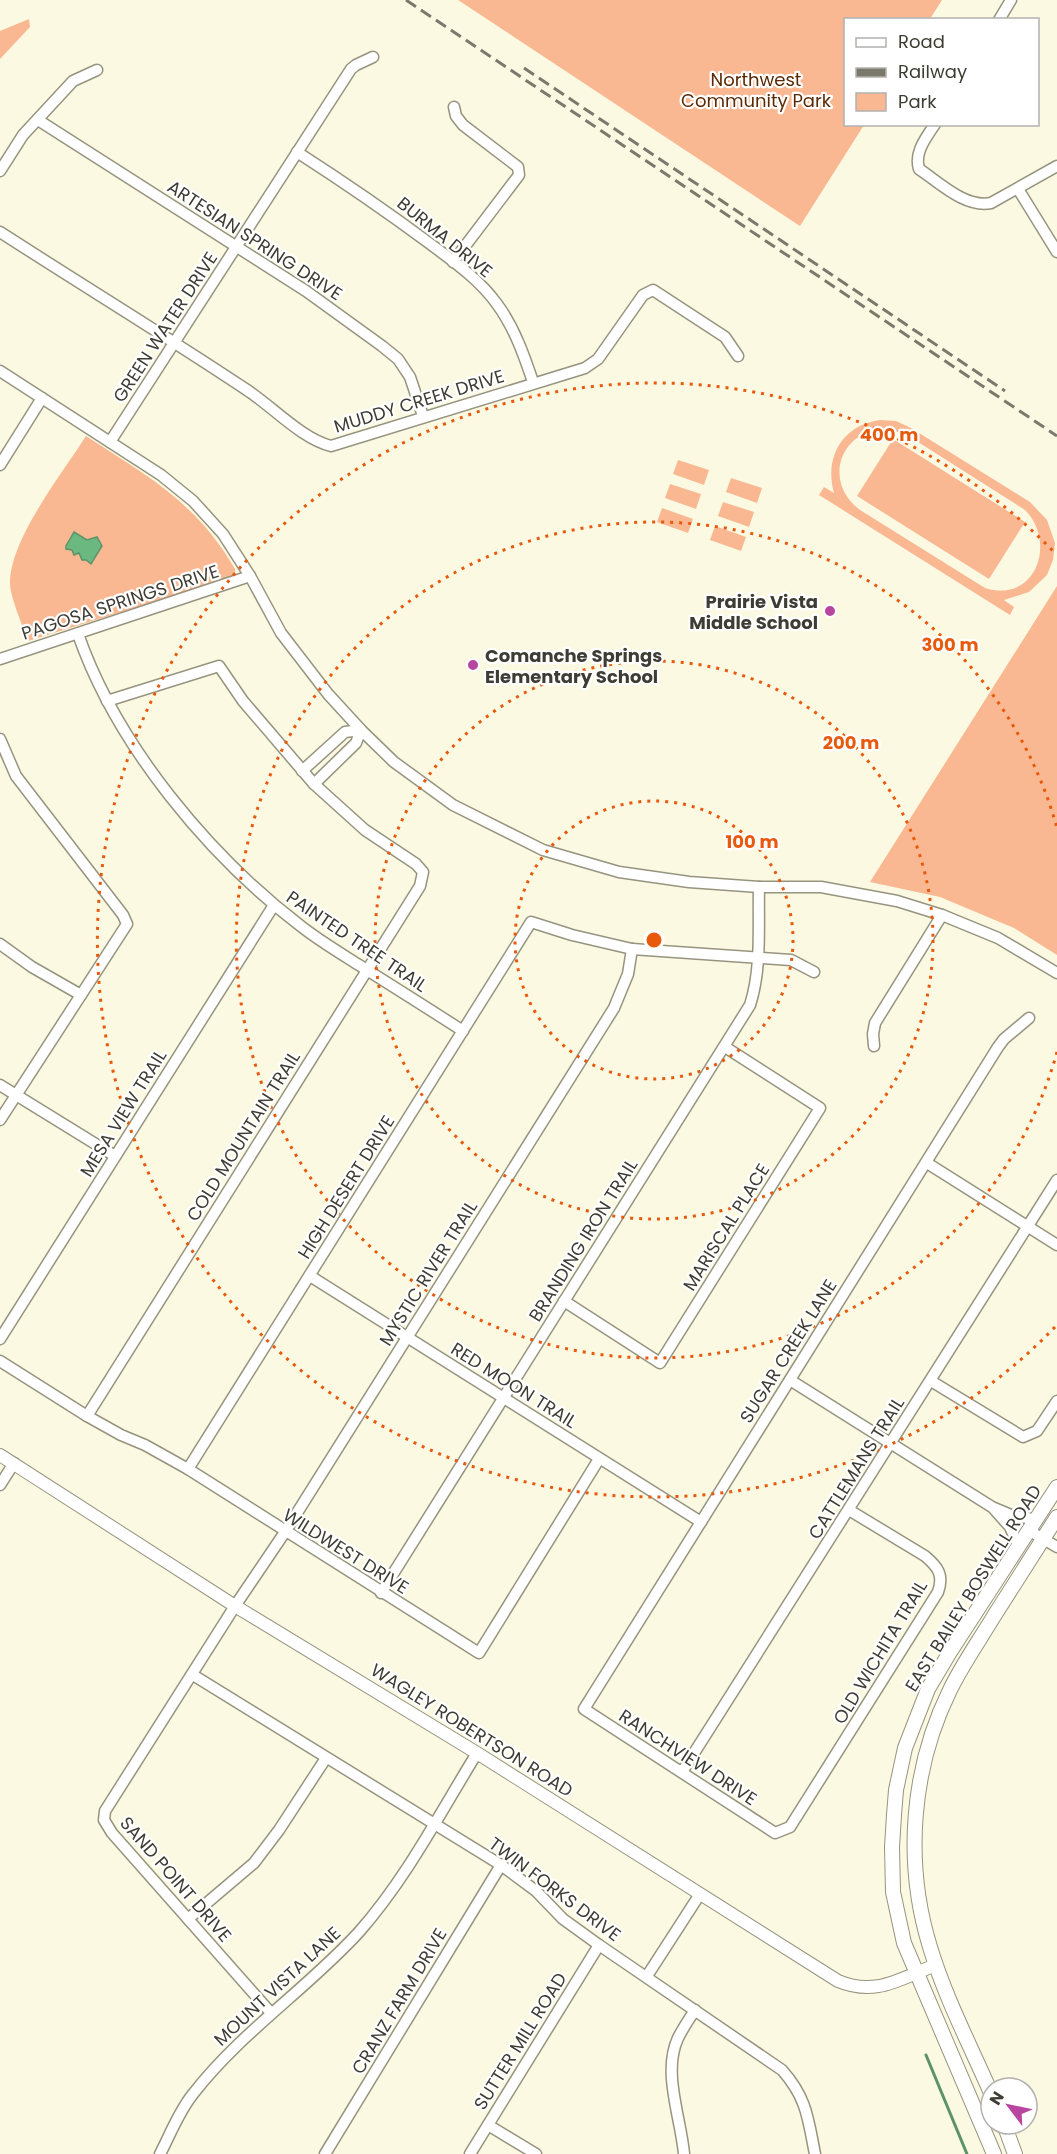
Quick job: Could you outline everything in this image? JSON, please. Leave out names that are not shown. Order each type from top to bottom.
[{"type":"main road","name":"EAST BAILEY BOSWELL ROAD","points":[[994,2154],[904,1943],[894,1892],[892,1847],[896,1790],[905,1748],[920,1708],[939,1670],[1057,1487]]},
{"type":"main road","name":"EAST BAILEY BOSWELL ROAD","points":[[984,2076],[936,1965],[922,1918],[915,1871],[916,1810],[925,1760],[941,1711],[958,1674],[1057,1517]]},
{"type":"main road","points":[[1008,2136],[1015,2154]]},
{"type":"street","points":[[1000,18],[1011,0]]},
{"type":"street","name":"GREEN WATER DRIVE","points":[[110,442],[351,69],[356,64],[373,57]]},
{"type":"street","points":[[0,171],[19,141],[74,81],[97,70]]},
{"type":"street","points":[[453,262],[520,171],[518,167],[463,125],[456,116],[454,107]]},
{"type":"street","name":"ARTESIAN SPRING DRIVE","points":[[38,120],[320,301],[391,353],[410,377],[423,416]]},
{"type":"street","points":[[934,126],[920,148],[917,161],[919,169],[969,202],[980,205],[991,203],[1057,166]]},
{"type":"street","name":"BURMA DRIVE","points":[[297,152],[364,195],[473,277],[497,304],[515,334],[533,382]]},
{"type":"street","points":[[1018,189],[1057,252]]},
{"type":"street","name":"MUDDY CREEK DRIVE","points":[[0,232],[250,392],[307,435],[331,446],[533,382],[585,368],[598,359],[643,295],[653,290],[724,337],[738,356]]},
{"type":"street","points":[[0,371],[161,475],[194,501],[223,534],[250,576],[281,633],[328,694],[394,762],[442,798],[477,819],[543,850],[597,867],[641,876],[759,887],[821,887],[897,901],[942,915],[998,938],[1057,973]]},
{"type":"street","points":[[0,465],[42,398]]},
{"type":"street","name":"PAGOSA SPRINGS DRIVE","points":[[0,659],[250,576]]},
{"type":"street","name":"PAINTED TREE TRAIL","points":[[78,634],[88,664],[122,729],[192,821],[225,858],[274,905],[304,929],[464,1031]]},
{"type":"street","points":[[107,700],[219,666],[243,702],[314,784],[356,743],[361,730]]},
{"type":"street","points":[[302,771],[345,732],[361,730]]},
{"type":"street","points":[[0,740],[16,776],[123,915],[127,924],[0,1120]]},
{"type":"street","name":"COLD MOUNTAIN TRAIL","points":[[87,1416],[420,886],[423,872],[416,864],[365,830],[314,784]]},
{"type":"street","name":"BRANDING IRON TRAIL","points":[[381,1593],[750,1005],[758,958],[759,887]]},
{"type":"street","name":"MESA VIEW TRAIL","points":[[0,1339],[274,905]]},
{"type":"street","points":[[874,1046],[875,1023],[942,915]]},
{"type":"street","name":"HIGH DESERT DRIVE","points":[[188,1469],[531,922],[572,935],[632,949]]},
{"type":"street","points":[[0,944],[32,967],[81,994]]},
{"type":"street","points":[[632,949],[791,960],[814,972]]},
{"type":"street","name":"MYSTIC RIVER TRAIL","points":[[235,1606],[285,1532],[614,1008],[628,974],[632,949]]},
{"type":"street","name":"SUGAR CREEK LANE","points":[[584,1709],[998,1047],[1029,1018]]},
{"type":"street","name":"MARISCAL PLACE","points":[[564,1300],[660,1363],[820,1108],[725,1047]]},
{"type":"street","points":[[0,1085],[115,1156]]},
{"type":"street","points":[[927,1163],[1057,1245]]},
{"type":"street","name":"CATTLEMANS TRAIL","points":[[682,1773],[1057,1180]]},
{"type":"street","name":"RED MOON TRAIL","points":[[310,1276],[701,1522]]},
{"type":"street","name":"WILDWEST DRIVE","points":[[0,1361],[87,1416],[188,1469],[479,1653],[599,1459]]},
{"type":"street","points":[[790,1380],[992,1507],[1033,1525],[1043,1539],[1057,1547]]},
{"type":"street","points":[[931,1381],[1023,1437],[1037,1431],[1057,1401]]},
{"type":"street","name":"WAGLEY ROBERTSON ROAD","points":[[0,1455],[235,1606],[477,1753],[838,1981],[864,1989],[883,1986],[936,1965]]},
{"type":"street","points":[[0,1485],[14,1463]]},
{"type":"street","points":[[992,1507],[1010,1527],[1019,1547]]},
{"type":"street","name":"OLD WICHITA TRAIL","points":[[775,1833],[790,1827],[938,1592],[941,1582],[934,1564],[925,1556],[849,1510]]},
{"type":"street","name":"SAND POINT DRIVE","points":[[235,1606],[105,1811],[104,1821],[112,1833],[271,2013]]},
{"type":"street","name":"TWIN FORKS DRIVE","points":[[193,1675],[501,1866],[536,1891],[563,1919],[782,2070],[796,2085],[805,2103],[815,2154]]},
{"type":"street","name":"RANCHVIEW DRIVE","points":[[584,1709],[775,1833]]},
{"type":"street","name":"MOUNT VISTA LANE","points":[[160,2154],[191,2096],[223,2058],[271,2013],[327,1966],[386,1900],[477,1753]]},
{"type":"street","points":[[188,1919],[254,1863],[279,1830],[326,1758]]},
{"type":"street","name":"CRANZ FARM DRIVE","points":[[325,2154],[501,1866]]},
{"type":"street","points":[[647,1977],[700,1894]]},
{"type":"street","name":"SUTTER MILL ROAD","points":[[470,2154],[599,1945]]},
{"type":"street","points":[[684,2154],[680,2119],[671,2085],[672,2066],[677,2040],[695,2010]]},
{"type":"street","points":[[488,2125],[536,2154]]},
{"type":"green space","name":"Northwest Community Park","points":[[458,0],[942,0],[931,18],[844,18],[844,126],[863,126],[800,226]]},
{"type":"green space","points":[[29,19],[30,27],[0,59],[0,31]]},
{"type":"green space","points":[[880,420],[896,421],[911,428],[1030,502],[1047,520],[1055,543],[1053,560],[1047,575],[1029,592],[1004,600],[1014,607],[1010,615],[819,495],[824,487],[834,493],[832,468],[839,445],[846,436],[867,423]],"holes":[[[887,429],[907,435],[1025,510],[1035,523],[1040,553],[1029,579],[1017,587],[1003,591],[985,588],[860,510],[848,498],[839,472],[848,447],[871,431]]]},
{"type":"green space","points":[[86,436],[151,478],[187,508],[220,546],[235,569],[235,573],[228,579],[28,641],[14,604],[10,583],[12,566],[18,547],[39,507]]},
{"type":"green space","points":[[893,439],[1025,522],[989,579],[857,496]]},
{"type":"green space","points":[[678,460],[709,470],[704,485],[673,474]]},
{"type":"green space","points":[[731,478],[762,488],[757,503],[726,492]]},
{"type":"green space","points":[[670,484],[701,494],[696,509],[665,498]]},
{"type":"green space","points":[[723,502],[754,512],[749,527],[718,516]]},
{"type":"green space","points":[[662,508],[693,519],[688,533],[657,522]]},
{"type":"green space","points":[[715,526],[746,537],[741,551],[710,540]]},
{"type":"green space","points":[[1057,586],[1057,955],[1014,928],[940,897],[870,882]]},
{"type":"shaded area","points":[[74,532],[87,540],[97,537],[102,546],[91,564],[82,560],[79,553],[74,555],[72,550],[66,549]]},
{"type":"waterway","points":[[926,2055],[967,2154]]},
{"type":"railway","points":[[406,0],[1057,436]]},
{"type":"railway","points":[[524,68],[1005,391]]},
{"type":"place","name":"Prairie Vista Middle School","points":[[830,611]]},
{"type":"place","name":"Comanche Springs Elementary School","points":[[473,665]]}]
